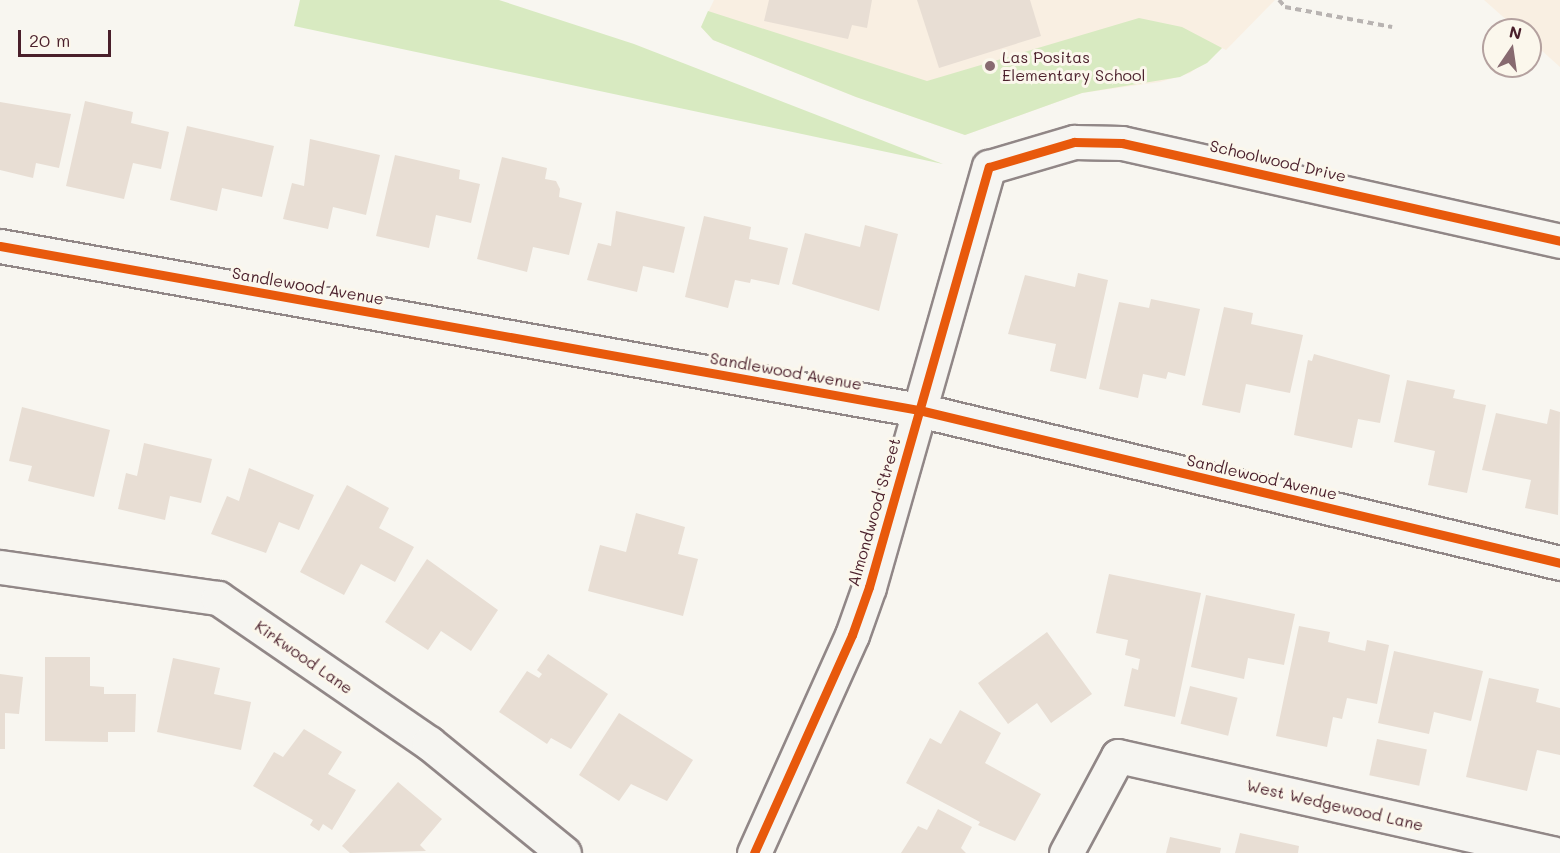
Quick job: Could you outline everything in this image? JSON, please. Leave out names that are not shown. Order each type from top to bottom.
[{"type":"street","name":"Schoolwood Drive","points":[[989,167],[1074,142],[1122,143],[1560,241]]},
{"type":"street","name":"Almondwood Street","points":[[754,853],[852,635],[989,167]]},
{"type":"street","name":"Sandlewood Avenue","points":[[0,246],[919,410],[1560,563]]},
{"type":"street","name":"Kirkwood Lane","points":[[0,567],[218,598],[429,743],[564,853]]},
{"type":"street","name":"West Wedgewood Lane","points":[[1066,853],[1118,756],[1553,853]]},
{"type":"path","points":[[1279,0],[1285,7],[1392,27]]},
{"type":"shaded area","name":"Las Positas Elementary School","points":[[714,0],[1275,0],[1226,50],[1222,48],[1190,73],[1160,82],[1082,93],[965,135],[856,97],[713,40],[701,27]]},
{"type":"shaded area","points":[[1484,0],[1560,0],[1560,67],[1542,51],[1542,18],[1504,18]]},
{"type":"green space","points":[[300,0],[499,0],[634,44],[943,164],[294,26]]},
{"type":"green space","points":[[708,11],[927,81],[1139,18],[1182,27],[1222,48],[1207,63],[1180,77],[1082,93],[965,135],[856,97],[713,40],[701,27]]},
{"type":"building","points":[[769,0],[872,0],[867,28],[852,25],[848,39],[764,21]]},
{"type":"building","points":[[917,0],[1030,0],[1041,36],[939,68]]},
{"type":"building","points":[[85,101],[133,112],[131,123],[169,132],[161,169],[133,163],[124,199],[66,186]]},
{"type":"building","points":[[0,102],[71,114],[59,168],[36,163],[33,178],[0,170]]},
{"type":"building","points":[[187,126],[274,146],[262,197],[222,188],[217,211],[170,200]]},
{"type":"building","points":[[310,139],[380,155],[366,215],[333,207],[328,229],[283,219],[292,183],[304,186]]},
{"type":"building","points":[[395,155],[460,170],[459,179],[480,184],[471,223],[436,215],[429,248],[376,236]]},
{"type":"building","points":[[502,157],[547,168],[545,179],[556,181],[560,189],[559,197],[582,203],[569,255],[533,247],[527,272],[477,259]]},
{"type":"building","points":[[616,211],[685,227],[674,273],[643,266],[637,292],[587,280],[598,243],[611,246]]},
{"type":"building","points":[[704,216],[751,227],[749,239],[788,248],[779,285],[751,279],[750,283],[735,280],[728,308],[685,297]]},
{"type":"building","points":[[865,225],[898,234],[879,311],[792,284],[805,233],[860,247]]},
{"type":"building","points":[[1078,273],[1108,280],[1086,379],[1050,371],[1056,344],[1008,334],[1025,275],[1075,287]]},
{"type":"building","points":[[1151,299],[1200,309],[1185,376],[1168,372],[1166,379],[1143,374],[1138,398],[1099,389],[1119,302],[1149,308]]},
{"type":"building","points":[[1224,307],[1253,313],[1251,324],[1303,335],[1290,393],[1246,384],[1240,413],[1202,405]]},
{"type":"building","points":[[1314,354],[1390,375],[1380,423],[1358,419],[1352,448],[1294,435],[1308,360],[1312,361]]},
{"type":"building","points":[[1407,380],[1455,390],[1453,398],[1486,405],[1467,493],[1428,485],[1435,451],[1394,442]]},
{"type":"building","points":[[22,407],[110,430],[94,497],[28,481],[32,466],[9,461]]},
{"type":"building","points":[[1550,409],[1560,412],[1558,515],[1525,508],[1531,480],[1482,470],[1496,413],[1547,424]]},
{"type":"building","points":[[144,443],[212,459],[201,503],[170,496],[165,520],[118,509],[126,473],[137,476]]},
{"type":"building","points":[[249,468],[314,495],[299,530],[279,522],[266,553],[211,534],[227,496],[239,501]]},
{"type":"building","points":[[347,485],[389,508],[379,528],[414,547],[395,582],[361,564],[344,595],[300,572]]},
{"type":"building","points":[[636,513],[685,527],[678,554],[698,559],[683,616],[588,591],[600,545],[626,552]]},
{"type":"building","points":[[427,559],[498,610],[471,651],[441,631],[428,650],[385,622]]},
{"type":"building","points":[[1109,574],[1201,593],[1175,717],[1124,706],[1132,668],[1138,670],[1140,659],[1125,655],[1128,640],[1096,633]]},
{"type":"building","points":[[1206,595],[1295,614],[1284,665],[1248,658],[1244,679],[1191,667]]},
{"type":"building","points":[[1299,626],[1330,632],[1328,642],[1365,651],[1367,640],[1389,645],[1377,704],[1347,698],[1342,719],[1333,717],[1327,747],[1276,736]]},
{"type":"building","points":[[1047,632],[1092,694],[1051,723],[1037,703],[1008,724],[978,683]]},
{"type":"building","points":[[1394,651],[1483,671],[1471,721],[1434,712],[1429,734],[1378,723]]},
{"type":"building","points":[[548,654],[608,694],[571,749],[551,738],[547,744],[499,712],[527,671],[539,678],[542,674],[537,670]]},
{"type":"building","points":[[45,657],[90,657],[90,686],[104,687],[104,694],[136,694],[135,732],[108,732],[108,742],[45,741]]},
{"type":"building","points":[[173,658],[220,668],[214,694],[251,702],[241,750],[157,732]]},
{"type":"building","points":[[0,674],[23,677],[19,714],[5,713],[5,749],[0,749]]},
{"type":"building","points":[[1489,678],[1539,689],[1536,702],[1560,708],[1560,755],[1537,750],[1527,791],[1466,777]]},
{"type":"building","points":[[1190,686],[1238,698],[1228,736],[1181,724]]},
{"type":"building","points":[[960,710],[1001,733],[985,763],[1041,794],[1015,841],[978,825],[980,822],[906,783],[930,738],[941,744]]},
{"type":"building","points":[[619,713],[693,760],[667,801],[631,784],[619,801],[579,775]]},
{"type":"building","points":[[304,729],[342,752],[328,774],[356,790],[332,830],[323,824],[319,831],[310,825],[313,820],[253,786],[274,752],[283,757]]},
{"type":"building","points":[[1377,739],[1427,750],[1419,786],[1369,775]]},
{"type":"building","points":[[398,782],[442,819],[420,845],[426,851],[350,853],[342,846]]},
{"type":"building","points":[[938,809],[972,827],[961,848],[966,853],[901,853],[918,826],[927,830]]},
{"type":"building","points":[[1240,833],[1299,846],[1298,853],[1235,853]]},
{"type":"building","points":[[1170,837],[1221,848],[1220,853],[1166,853]]},
{"type":"cycle path","points":[[754,853],[852,635],[869,587],[989,167],[1074,142],[1122,143],[1560,241]]},
{"type":"cycle path","points":[[0,246],[919,410],[1560,563]]},
{"type":"place","name":"Las Positas Elementary School","points":[[990,66]]}]
